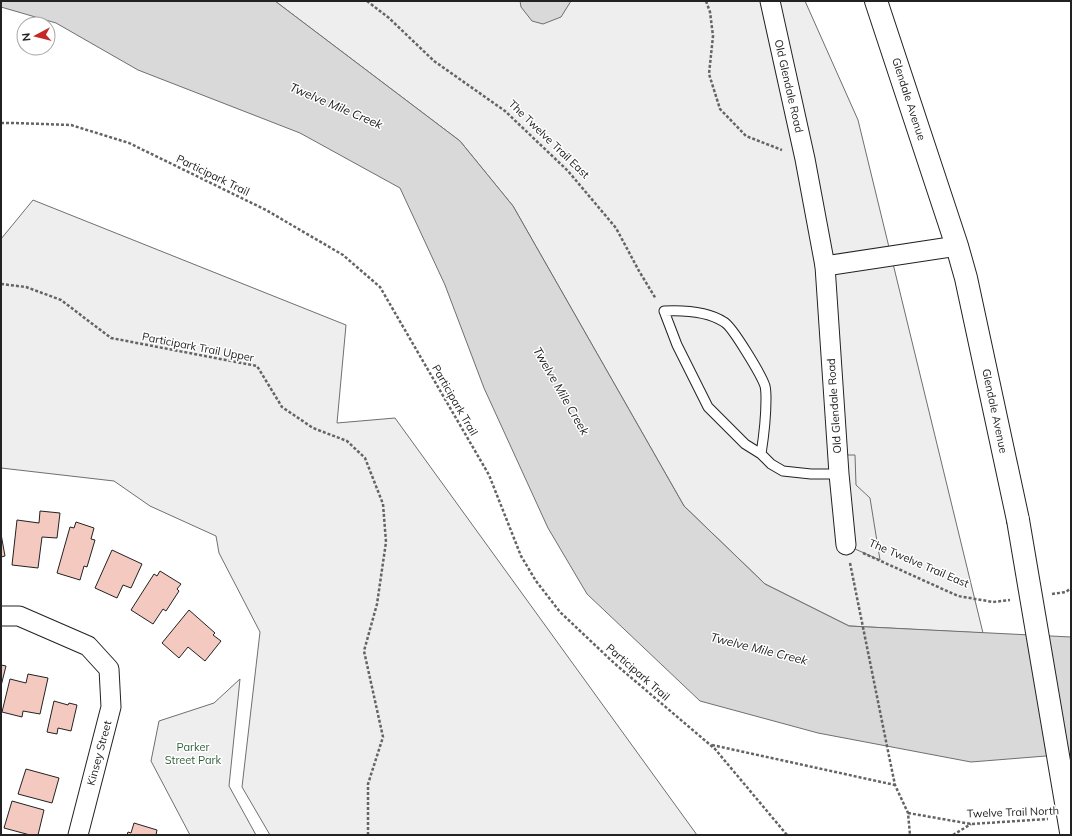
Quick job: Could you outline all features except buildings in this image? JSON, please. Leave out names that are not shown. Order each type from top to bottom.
[{"type":"main road","name":"Glendale Avenue","points":[[876,1],[957,246],[966,278],[1018,520],[1063,825]]},
{"type":"street","name":"Old Glendale Road","points":[[770,1],[805,159],[825,266],[839,474],[846,545]]},
{"type":"street","points":[[825,266],[957,246]]},
{"type":"street","name":"Kinsey Street","points":[[1,616],[19,616],[88,646],[109,669],[111,707],[78,835]]},
{"type":"lane","points":[[761,454],[766,420],[766,387],[747,353],[726,322],[712,316],[681,310],[664,311],[677,346],[708,407],[745,444],[761,454],[771,464],[783,471],[811,474],[839,474]]},
{"type":"path","name":"The Twelve Trail East","points":[[368,1],[389,18],[434,61],[505,111],[568,171],[616,228],[664,311]]},
{"type":"path","points":[[706,1],[710,12],[713,36],[709,74],[720,109],[746,136],[805,159]]},
{"type":"path","name":"Participark Trail","points":[[1,123],[71,125],[129,143],[266,210],[343,255],[380,288],[489,476],[521,556],[536,581],[560,612],[608,658],[710,744],[787,835]]},
{"type":"path","name":"Participark Trail Upper","points":[[1,284],[26,287],[61,300],[111,338],[257,366],[282,408],[313,428],[347,441],[365,458],[383,504],[386,542],[377,604],[364,651],[383,737],[368,784],[368,835]]},
{"type":"path","name":"The Twelve Trail East","points":[[846,545],[958,596],[993,602],[1016,599]]},
{"type":"path","points":[[846,545],[895,785],[908,813],[910,835]]},
{"type":"path","points":[[710,744],[895,785]]},
{"type":"path","name":"Twelve Trail North","points":[[908,813],[971,824],[1063,825]]},
{"type":"path","points":[[953,835],[971,824]]},
{"type":"green space","points":[[275,1],[805,1],[858,120],[983,633],[849,626],[765,584],[684,506],[513,206],[460,141]]},
{"type":"green space","points":[[33,200],[346,325],[337,423],[395,418],[697,835],[270,835],[242,787],[260,632],[219,553],[216,536],[150,506],[114,481],[1,468],[1,239]]},
{"type":"green space","name":"Parker Street Park","points":[[240,679],[229,786],[256,835],[190,835],[151,761],[159,721],[214,703]]},
{"type":"shaded area","points":[[837,455],[855,455],[856,485],[870,498],[880,560],[846,545]]},
{"type":"water","name":"Twelve Mile Creek","points":[[1,1],[275,1],[460,141],[513,206],[684,506],[765,584],[849,626],[1071,637],[1071,754],[971,762],[818,733],[700,701],[587,594],[548,528],[484,388],[445,285],[400,188],[300,133],[138,70],[56,23],[56,16],[32,16],[1,7]]},
{"type":"water","points":[[520,1],[571,1],[561,17],[543,24],[532,21],[521,7]]}]
